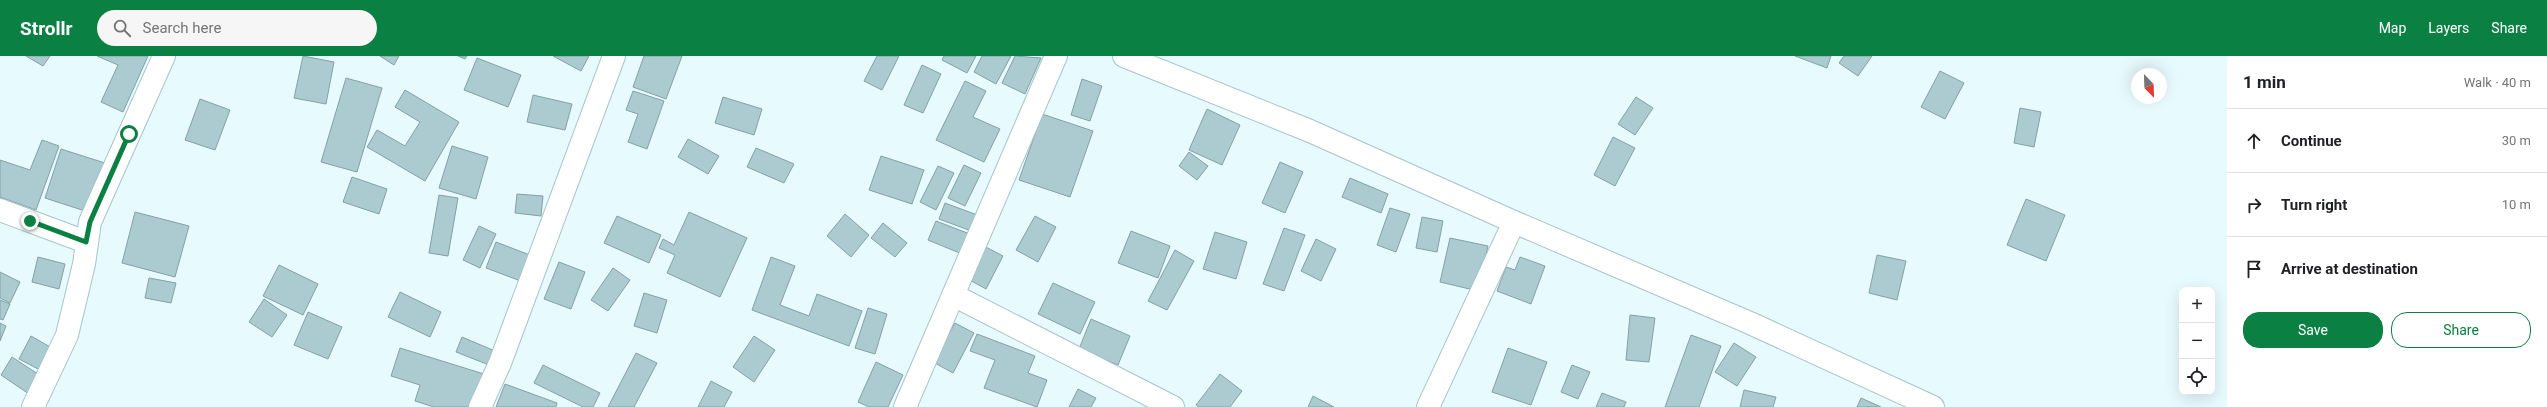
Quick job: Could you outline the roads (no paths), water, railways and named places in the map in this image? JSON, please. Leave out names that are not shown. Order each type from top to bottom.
[{"type":"street","points":[[33,407],[67,335],[84,264],[90,222],[164,56]]},
{"type":"street","points":[[480,407],[500,362],[614,56]]},
{"type":"street","points":[[905,407],[1056,56]]},
{"type":"street","points":[[1124,56],[1310,131],[1514,222],[1750,323],[1933,407]]},
{"type":"street","points":[[0,210],[86,242]]},
{"type":"street","points":[[1428,407],[1514,222]]},
{"type":"street","points":[[953,295],[1173,407]]}]
